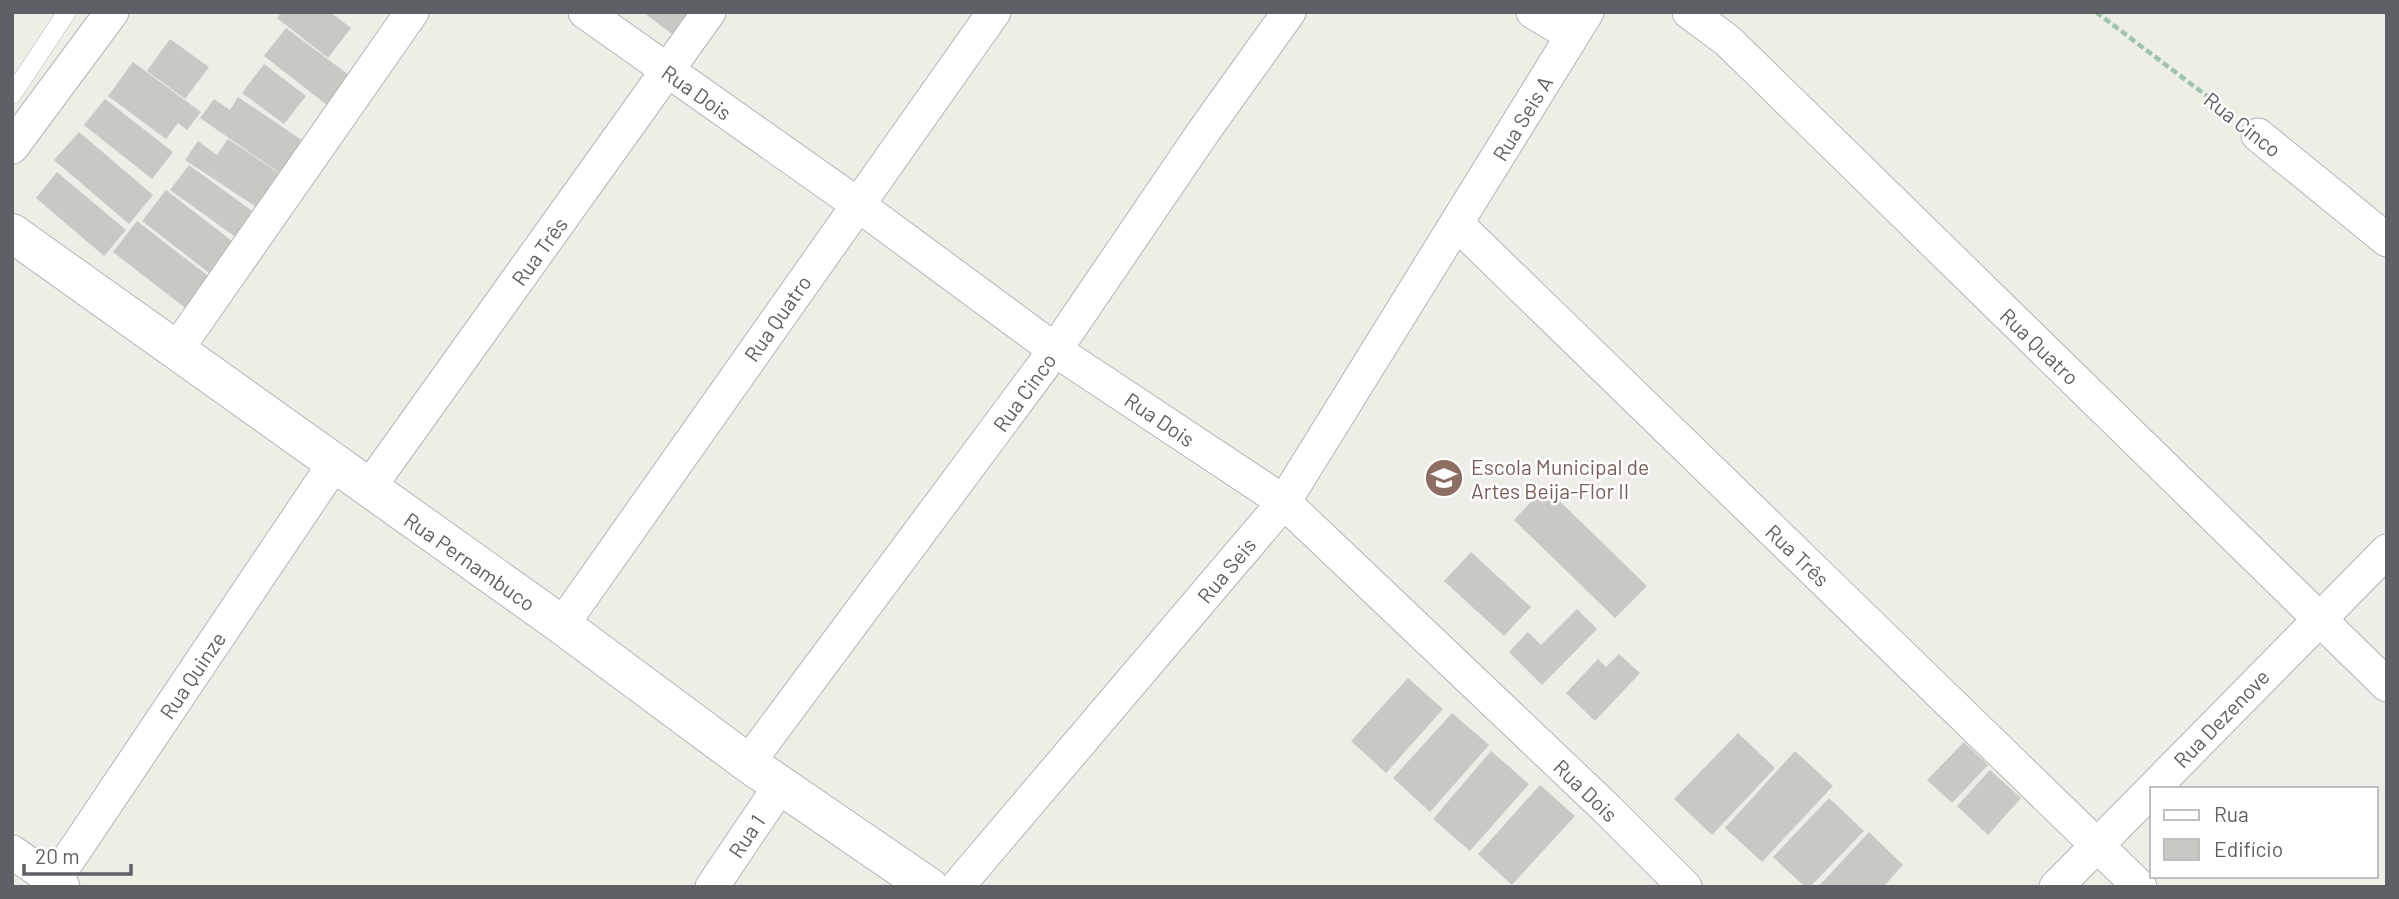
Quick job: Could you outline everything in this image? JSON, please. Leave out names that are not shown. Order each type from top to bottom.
[{"type":"street","points":[[12,148],[112,12]]},
{"type":"street","points":[[177,349],[412,12]]},
{"type":"street","name":"Rua Dois","points":[[584,12],[857,204],[1055,350],[1284,502],[1685,887]]},
{"type":"street","name":"Rua Três","points":[[368,489],[709,12]]},
{"type":"street","name":"Rua Quatro","points":[[562,625],[994,12]]},
{"type":"street","name":"Rua Cinco","points":[[747,763],[1055,350],[1289,12]]},
{"type":"street","points":[[1533,12],[1580,24]]},
{"type":"street","name":"Rua Quatro","points":[[1689,12],[1738,51],[2387,685]]},
{"type":"street","name":"Rua Seis A","points":[[1457,224],[1580,24]]},
{"type":"street","name":"Rua Cinco","points":[[2258,135],[2387,240]]},
{"type":"street","name":"Rua Três","points":[[1457,224],[2140,887]]},
{"type":"street","name":"Rua Seis","points":[[957,887],[1284,502],[1457,224]]},
{"type":"street","name":"Rua Pernambuco","points":[[12,233],[562,625],[747,763],[929,887]]},
{"type":"street","name":"Rua Quinze","points":[[56,885],[334,464]]},
{"type":"street","name":"Rua Dezenove","points":[[2154,787],[2387,551]]},
{"type":"street","name":"Rua 1","points":[[712,887],[780,786]]},
{"type":"street","name":"Rua Dezenove","points":[[2056,887],[2150,791]]},
{"type":"street","points":[[12,852],[56,885]]},
{"type":"lane","points":[[12,95],[67,12]]},
{"type":"path","name":"Rua Cinco","points":[[2096,12],[2258,135]]},
{"type":"building","points":[[282,12],[330,12],[351,28],[328,58],[277,18]]},
{"type":"building","points":[[643,12],[688,12],[672,34]]},
{"type":"building","points":[[286,28],[349,75],[327,105],[264,56]]},
{"type":"building","points":[[170,39],[209,67],[185,99],[147,71]]},
{"type":"building","points":[[133,62],[201,112],[187,130],[178,123],[166,139],[108,96]]},
{"type":"building","points":[[264,64],[306,96],[284,124],[242,93]]},
{"type":"building","points":[[238,97],[306,143],[284,176],[200,118],[214,99],[230,110]]},
{"type":"building","points":[[105,99],[173,152],[152,179],[84,125]]},
{"type":"building","points":[[79,132],[153,195],[129,224],[54,160]]},
{"type":"building","points":[[228,139],[283,176],[261,210],[185,160],[198,141],[217,155]]},
{"type":"building","points":[[189,165],[255,213],[237,238],[170,190]]},
{"type":"building","points":[[57,172],[126,230],[104,256],[36,198]]},
{"type":"building","points":[[166,190],[241,248],[217,279],[142,221]]},
{"type":"building","points":[[137,221],[212,279],[188,310],[113,252]]},
{"type":"building","points":[[1545,487],[1647,586],[1615,618],[1514,520]]},
{"type":"building","points":[[1471,552],[1531,607],[1504,636],[1444,581]]},
{"type":"building","points":[[1577,609],[1597,629],[1542,685],[1509,652],[1528,632],[1541,645]]},
{"type":"building","points":[[1619,654],[1640,673],[1595,721],[1566,693],[1598,659],[1606,667]]},
{"type":"building","points":[[1408,678],[1443,709],[1386,773],[1351,741]]},
{"type":"building","points":[[1452,713],[1489,745],[1430,812],[1393,778]]},
{"type":"building","points":[[1738,733],[1775,768],[1712,835],[1674,799]]},
{"type":"building","points":[[1964,742],[1988,765],[1952,803],[1927,780]]},
{"type":"building","points":[[1491,751],[1529,784],[1470,851],[1433,819]]},
{"type":"building","points":[[1795,751],[1833,786],[1762,862],[1725,828]]},
{"type":"building","points":[[1990,770],[2021,798],[1988,835],[1957,806]]},
{"type":"building","points":[[1540,785],[1575,816],[1512,885],[1478,854]]},
{"type":"building","points":[[1829,798],[1864,831],[1810,887],[1805,887],[1773,857]]},
{"type":"building","points":[[1869,832],[1903,865],[1883,887],[1818,887]]},
{"type":"place","name":"Escola Municipal de Artes Beija-Flor II","points":[[1444,478]]}]
